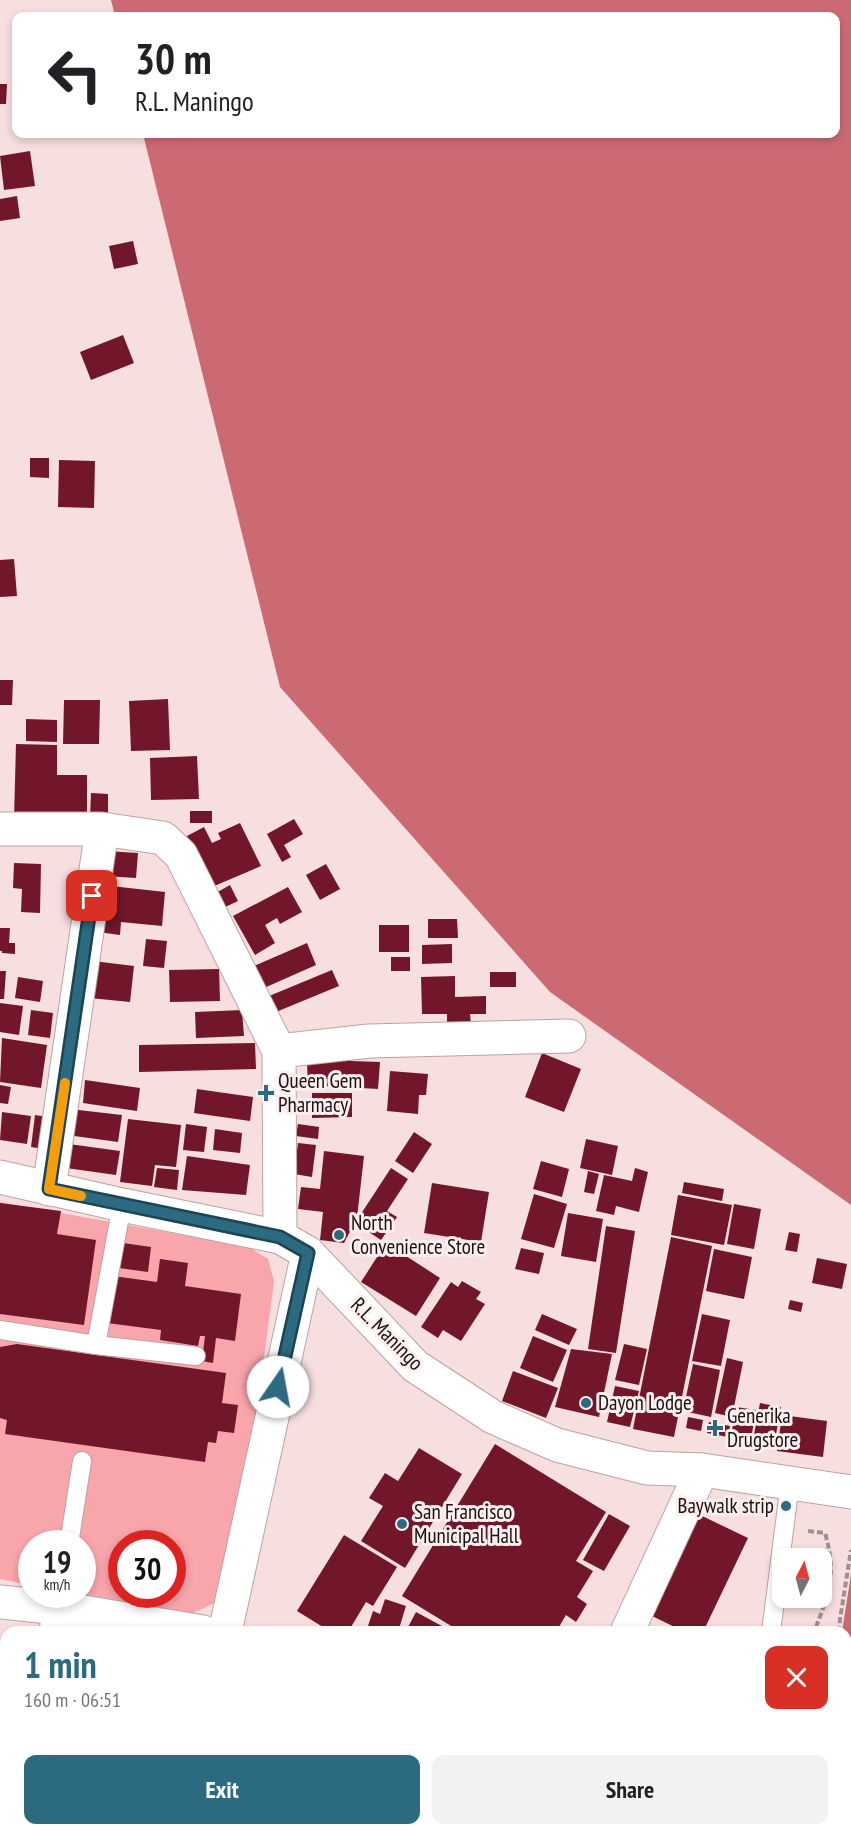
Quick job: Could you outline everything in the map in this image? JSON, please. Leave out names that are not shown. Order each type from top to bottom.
[{"type":"street","points":[[0,829],[102,829],[163,838],[181,855],[279,1051],[280,1237]]},
{"type":"street","points":[[49,1189],[102,829]]},
{"type":"street","points":[[279,1051],[369,1041],[569,1036]]},
{"type":"street","name":"R.L. Maningo","points":[[0,1177],[122,1205],[280,1237],[308,1253],[415,1366],[493,1417],[556,1445],[647,1468],[702,1470],[851,1492]]},
{"type":"street","points":[[226,1626],[308,1253]]},
{"type":"street","points":[[630,1626],[702,1470]]},
{"type":"street","points":[[0,1602],[159,1626]]},
{"type":"lane","points":[[96,1345],[122,1205]]},
{"type":"lane","points":[[0,1330],[96,1345],[196,1356]]},
{"type":"lane","points":[[71,1530],[82,1461]]},
{"type":"lane","points":[[772,1626],[790,1483]]},
{"type":"path","points":[[785,1528],[825,1533],[830,1549],[830,1584],[828,1597],[816,1626]]},
{"type":"path","points":[[839,1626],[851,1550]]},
{"type":"shaded area","points":[[111,0],[851,0],[851,1205],[550,992],[280,687],[144,138],[840,138],[840,12],[114,12]]},
{"type":"shaded area","points":[[0,1202],[249,1247],[268,1259],[274,1281],[236,1569],[219,1601],[191,1614],[159,1608],[186,1608],[186,1530],[108,1530],[108,1599],[96,1596],[96,1530],[18,1530],[18,1582],[0,1579]]},
{"type":"shaded area","points":[[851,1574],[851,1626],[843,1626]]},
{"type":"building","points":[[0,84],[7,84],[6,104],[0,104]]},
{"type":"building","points":[[30,151],[35,186],[4,190],[0,156]]},
{"type":"building","points":[[17,196],[20,218],[0,221],[0,199]]},
{"type":"building","points":[[133,241],[138,264],[114,269],[109,246]]},
{"type":"building","points":[[123,335],[134,363],[91,380],[80,352]]},
{"type":"building","points":[[30,458],[49,458],[49,478],[30,477]]},
{"type":"building","points":[[59,460],[95,461],[94,508],[58,507]]},
{"type":"building","points":[[14,559],[17,596],[0,597],[0,560]]},
{"type":"building","points":[[0,680],[13,680],[12,705],[0,705]]},
{"type":"building","points":[[168,699],[170,750],[131,751],[129,701]]},
{"type":"building","points":[[64,700],[100,700],[99,744],[63,744]]},
{"type":"building","points":[[26,719],[57,720],[57,742],[26,741]]},
{"type":"building","points":[[16,744],[57,745],[57,775],[87,775],[87,821],[14,819]]},
{"type":"building","points":[[197,756],[199,799],[151,800],[150,758]]},
{"type":"building","points":[[91,793],[108,794],[108,818],[90,817]]},
{"type":"building","points":[[190,811],[212,811],[212,823],[190,823]]},
{"type":"building","points":[[294,819],[303,834],[284,845],[291,857],[282,862],[267,834]]},
{"type":"building","points":[[240,823],[261,866],[212,887],[187,836],[204,827],[212,843],[221,839],[218,833]]},
{"type":"building","points":[[107,851],[138,853],[136,878],[105,876]]},
{"type":"building","points":[[14,863],[41,864],[40,913],[21,912],[22,889],[13,888]]},
{"type":"building","points":[[326,864],[340,889],[320,900],[306,875]]},
{"type":"building","points":[[102,885],[165,892],[162,926],[121,922],[120,935],[98,932]]},
{"type":"building","points":[[230,885],[238,901],[221,909],[214,894]]},
{"type":"building","points":[[288,887],[302,912],[280,924],[277,918],[265,925],[275,943],[255,955],[233,916]]},
{"type":"building","points":[[428,919],[457,919],[458,938],[428,938]]},
{"type":"building","points":[[379,925],[409,925],[409,952],[379,952]]},
{"type":"building","points":[[0,928],[10,928],[9,943],[15,943],[15,954],[0,951]]},
{"type":"building","points":[[146,939],[167,941],[164,968],[143,966]]},
{"type":"building","points":[[307,943],[316,965],[264,988],[254,966]]},
{"type":"building","points":[[452,944],[452,963],[422,964],[422,945]]},
{"type":"building","points":[[391,957],[410,957],[410,971],[391,971]]},
{"type":"building","points":[[93,961],[134,966],[130,1002],[90,998]]},
{"type":"building","points":[[219,969],[220,1001],[170,1002],[169,970]]},
{"type":"building","points":[[332,970],[339,986],[276,1012],[269,996]]},
{"type":"building","points":[[0,971],[6,971],[4,999],[0,999]]},
{"type":"building","points":[[490,972],[516,972],[516,987],[490,987]]},
{"type":"building","points":[[455,976],[455,997],[486,996],[486,1014],[470,1014],[471,1025],[447,1025],[447,1014],[422,1014],[421,977]]},
{"type":"building","points":[[18,977],[43,981],[40,1002],[15,998]]},
{"type":"building","points":[[0,1003],[23,1006],[19,1035],[0,1032]]},
{"type":"building","points":[[31,1010],[53,1013],[50,1038],[28,1035]]},
{"type":"building","points":[[242,1010],[244,1036],[196,1038],[195,1012]]},
{"type":"building","points":[[2,1038],[47,1045],[41,1088],[0,1082]]},
{"type":"building","points":[[255,1043],[256,1069],[139,1072],[139,1045]]},
{"type":"building","points":[[542,1053],[581,1069],[564,1112],[525,1097]]},
{"type":"building","points":[[352,1054],[351,1061],[380,1062],[378,1089],[308,1087],[307,1063]]},
{"type":"building","points":[[390,1071],[428,1074],[426,1095],[419,1095],[418,1114],[387,1111]]},
{"type":"building","points":[[85,1080],[140,1088],[137,1111],[83,1103]]},
{"type":"building","points":[[0,1085],[11,1087],[8,1104],[0,1103]]},
{"type":"building","points":[[197,1089],[253,1097],[250,1121],[194,1113]]},
{"type":"building","points":[[312,1093],[352,1093],[352,1117],[312,1118]]},
{"type":"building","points":[[70,1109],[122,1115],[118,1142],[67,1135]]},
{"type":"building","points":[[2,1112],[31,1116],[27,1144],[0,1140]]},
{"type":"building","points":[[35,1115],[53,1118],[49,1150],[31,1147]]},
{"type":"building","points":[[128,1119],[181,1125],[176,1167],[155,1165],[152,1186],[120,1182]]},
{"type":"building","points":[[186,1124],[207,1127],[204,1152],[183,1150]]},
{"type":"building","points":[[298,1124],[319,1127],[318,1139],[296,1136]]},
{"type":"building","points":[[215,1129],[242,1133],[240,1153],[213,1150]]},
{"type":"building","points":[[414,1132],[432,1144],[413,1173],[395,1161]]},
{"type":"building","points":[[586,1139],[618,1146],[612,1175],[580,1168]]},
{"type":"building","points":[[298,1143],[316,1145],[312,1177],[294,1174]]},
{"type":"building","points":[[69,1144],[120,1151],[116,1175],[66,1168]]},
{"type":"building","points":[[324,1151],[364,1156],[357,1218],[344,1243],[320,1240],[323,1212],[298,1209],[301,1187],[320,1189]]},
{"type":"building","points":[[187,1156],[250,1165],[246,1195],[182,1190]]},
{"type":"building","points":[[541,1161],[569,1169],[562,1197],[533,1189]]},
{"type":"building","points":[[157,1168],[179,1170],[177,1190],[154,1187]]},
{"type":"building","points":[[391,1168],[408,1179],[387,1211],[397,1217],[381,1240],[355,1223]]},
{"type":"building","points":[[635,1168],[648,1172],[639,1212],[616,1206],[614,1215],[596,1211],[604,1175],[632,1181]]},
{"type":"building","points":[[588,1171],[599,1174],[594,1194],[584,1192]]},
{"type":"building","points":[[684,1182],[724,1189],[722,1201],[682,1193]]},
{"type":"building","points":[[432,1183],[489,1192],[481,1242],[424,1233]]},
{"type":"building","points":[[534,1194],[567,1204],[554,1248],[521,1239]]},
{"type":"building","points":[[678,1195],[732,1205],[724,1245],[671,1235]]},
{"type":"building","points":[[0,1203],[61,1211],[57,1234],[96,1240],[84,1325],[0,1314]]},
{"type":"building","points":[[734,1204],[761,1209],[754,1249],[727,1244]]},
{"type":"building","points":[[568,1213],[603,1219],[596,1262],[561,1256]]},
{"type":"building","points":[[606,1226],[635,1231],[616,1353],[588,1349]]},
{"type":"building","points":[[789,1232],[800,1234],[797,1252],[785,1250]]},
{"type":"building","points":[[671,1237],[712,1246],[674,1437],[633,1429]]},
{"type":"building","points":[[123,1243],[151,1247],[148,1272],[119,1268]]},
{"type":"building","points":[[386,1243],[440,1278],[416,1316],[361,1282]]},
{"type":"building","points":[[521,1248],[544,1253],[539,1274],[515,1269]]},
{"type":"building","points":[[714,1249],[752,1257],[744,1299],[706,1291]]},
{"type":"building","points":[[817,1258],[847,1264],[842,1289],[812,1283]]},
{"type":"building","points":[[160,1259],[188,1263],[185,1286],[241,1294],[235,1341],[216,1338],[213,1363],[202,1361],[205,1336],[200,1336],[198,1346],[160,1340],[161,1330],[107,1323],[113,1276],[157,1282]]},
{"type":"building","points":[[462,1281],[481,1292],[476,1299],[485,1304],[461,1341],[443,1330],[438,1338],[421,1327],[451,1282],[458,1287]]},
{"type":"building","points":[[790,1300],[803,1303],[801,1312],[788,1309]]},
{"type":"building","points":[[542,1314],[577,1329],[569,1345],[535,1330]]},
{"type":"building","points":[[702,1314],[730,1320],[721,1366],[692,1361]]},
{"type":"building","points":[[533,1336],[567,1350],[553,1382],[520,1368]]},
{"type":"building","points":[[17,1344],[226,1373],[222,1403],[238,1405],[234,1433],[218,1431],[216,1443],[208,1442],[205,1462],[5,1434],[7,1420],[0,1418],[0,1347]]},
{"type":"building","points":[[624,1344],[647,1349],[639,1385],[615,1380]]},
{"type":"building","points":[[571,1349],[612,1354],[599,1417],[555,1407]]},
{"type":"building","points":[[727,1358],[743,1362],[732,1417],[715,1413]]},
{"type":"building","points":[[693,1364],[720,1370],[711,1417],[683,1411]]},
{"type":"building","points":[[513,1371],[558,1388],[546,1418],[502,1401]]},
{"type":"building","points":[[615,1386],[639,1391],[630,1427],[607,1422]]},
{"type":"building","points":[[760,1403],[781,1407],[774,1445],[753,1440]]},
{"type":"building","points":[[736,1407],[756,1410],[751,1439],[731,1436]]},
{"type":"building","points":[[782,1415],[827,1421],[823,1457],[777,1451]]},
{"type":"building","points":[[688,1417],[703,1420],[701,1431],[686,1428]]},
{"type":"building","points":[[709,1422],[730,1426],[728,1437],[707,1433]]},
{"type":"building","points":[[495,1444],[606,1512],[576,1561],[593,1571],[577,1597],[587,1604],[576,1622],[566,1615],[560,1626],[451,1626],[402,1596]]},
{"type":"building","name":"San Francisco Municipal Hall","points":[[419,1448],[462,1474],[405,1568],[361,1541],[383,1506],[369,1498],[385,1473],[398,1481]]},
{"type":"building","points":[[609,1514],[630,1526],[604,1571],[583,1560]]},
{"type":"building","points":[[698,1514],[748,1538],[706,1626],[673,1626],[650,1615]]},
{"type":"building","points":[[344,1535],[397,1567],[373,1606],[366,1602],[352,1626],[321,1626],[297,1611]]},
{"type":"building","points":[[385,1599],[406,1606],[400,1626],[368,1626],[373,1611],[380,1614]]},
{"type":"building","points":[[416,1612],[442,1626],[409,1626]]},
{"type":"slow traffic","points":[[65,1083],[49,1189],[81,1196]]},
{"type":"place","name":"Queen Gem Pharmacy","points":[[266,1093]]},
{"type":"place","name":"North Convenience Store","points":[[339,1235]]},
{"type":"place","name":"Dayon Lodge","points":[[586,1403]]},
{"type":"place","name":"Generika Drugstore","points":[[715,1428]]},
{"type":"place","name":"Baywalk strip","points":[[786,1506]]},
{"type":"place","name":"San Francisco Municipal Hall","points":[[402,1524]]},
{"type":"route","points":[[92,896],[49,1189],[280,1237],[308,1253],[278,1387]]}]
